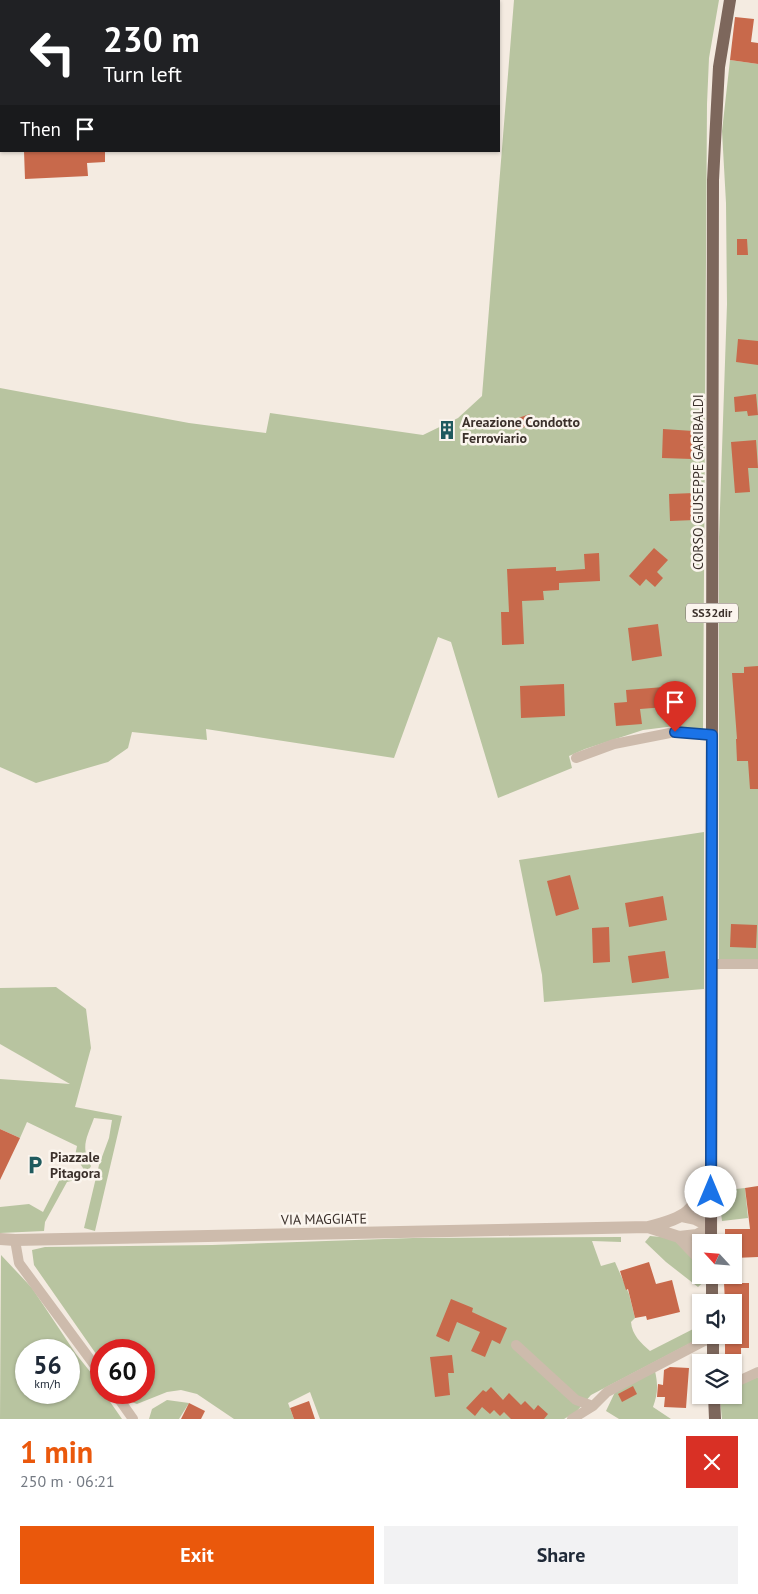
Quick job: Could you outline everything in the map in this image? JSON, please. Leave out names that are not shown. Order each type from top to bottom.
[{"type":"main road","name":"CORSO GIUSEPPE GARIBALDI","points":[[711,1234],[713,180],[719,67],[730,0]]},
{"type":"main road","points":[[714,1404],[714,1419]]},
{"type":"street","points":[[576,758],[614,744],[675,732],[712,735]]},
{"type":"street","points":[[712,964],[758,964]]},
{"type":"street","name":"VIA MAGGIATE","points":[[0,1239],[648,1227],[681,1216],[697,1202],[711,1174]]},
{"type":"street","points":[[681,1216],[711,1227]]},
{"type":"street","name":"VIA MAGGIATE","points":[[648,1227],[679,1237],[692,1251]]},
{"type":"street","points":[[679,1237],[697,1235],[711,1227]]},
{"type":"street","points":[[15,1240],[19,1263],[90,1359]]},
{"type":"street","points":[[572,1419],[593,1406],[608,1392],[698,1344]]},
{"type":"street","points":[[516,1345],[576,1400],[593,1406]]},
{"type":"street","points":[[742,1379],[758,1372]]},
{"type":"street","points":[[122,1404],[133,1419]]},
{"type":"green space","points":[[514,0],[719,0],[709,58],[707,104],[703,730],[675,726],[643,730],[585,749],[569,756],[572,768],[498,798],[451,642],[438,637],[394,758],[206,729],[207,740],[132,732],[128,748],[108,762],[36,783],[0,767],[0,388],[189,423],[266,433],[270,413],[423,435],[458,418],[482,396]]},
{"type":"green space","points":[[730,60],[758,64],[758,959],[719,959],[719,537],[727,304],[726,203],[722,131]]},
{"type":"green space","points":[[704,832],[704,989],[544,1002],[542,975],[519,860]]},
{"type":"green space","points":[[56,987],[86,1009],[91,1048],[75,1107],[122,1116],[95,1231],[84,1228],[99,1165],[109,1138],[112,1120],[94,1118],[85,1147],[91,1166],[87,1174],[75,1156],[77,1146],[27,1122],[20,1138],[0,1129],[0,1079],[70,1084],[0,1044],[0,988]]},
{"type":"green space","points":[[70,1174],[79,1179],[67,1182],[45,1222],[44,1231],[0,1233],[0,1207],[29,1204],[43,1212],[61,1177]]},
{"type":"green space","points":[[745,1188],[748,1218],[722,1221],[718,1191]]},
{"type":"green space","points":[[650,1236],[672,1238],[692,1257],[692,1282],[666,1262],[645,1242]]},
{"type":"green space","points":[[621,1237],[621,1242],[592,1241],[601,1266],[615,1262],[629,1294],[635,1318],[631,1322],[635,1335],[650,1351],[692,1330],[692,1342],[591,1395],[576,1412],[564,1419],[320,1419],[310,1392],[288,1403],[294,1419],[234,1419],[197,1394],[181,1390],[167,1392],[155,1397],[155,1339],[90,1339],[90,1345],[34,1265],[32,1250],[45,1247],[212,1245],[413,1238]]},
{"type":"green space","points":[[1,1255],[32,1288],[66,1339],[15,1339],[15,1404],[80,1404],[80,1359],[90,1372],[90,1404],[112,1404],[122,1419],[0,1419]]},
{"type":"green space","points":[[655,1371],[657,1389],[653,1407],[671,1419],[619,1419],[606,1411],[616,1390]]},
{"type":"green space","points":[[758,1377],[758,1419],[722,1419],[720,1404],[742,1404],[742,1384]]},
{"type":"green space","points":[[167,1400],[189,1403],[179,1419],[149,1419],[152,1409]]},
{"type":"building","points":[[735,17],[754,19],[751,42],[758,43],[758,64],[730,60]]},
{"type":"building","points":[[24,152],[105,152],[105,162],[87,163],[88,176],[25,179]]},
{"type":"building","points":[[737,239],[747,239],[748,255],[737,255]]},
{"type":"building","points":[[738,339],[758,341],[758,365],[736,362]]},
{"type":"building","points":[[756,394],[758,415],[748,416],[747,411],[735,412],[734,397]]},
{"type":"building","points":[[530,414],[534,424],[516,430],[512,420]]},
{"type":"building","points":[[663,429],[693,431],[692,459],[662,458]]},
{"type":"building","points":[[756,440],[758,468],[748,468],[750,492],[735,493],[731,442]]},
{"type":"building","points":[[694,493],[695,520],[670,521],[669,494]]},
{"type":"building","points":[[654,548],[668,560],[657,572],[663,578],[655,587],[646,579],[640,586],[629,576]]},
{"type":"building","points":[[599,553],[600,581],[559,583],[559,590],[543,591],[544,600],[522,601],[524,644],[502,645],[501,612],[509,612],[507,569],[556,567],[556,571],[585,569],[584,554]]},
{"type":"building","points":[[658,624],[662,656],[632,661],[628,628]]},
{"type":"building","points":[[758,666],[758,789],[750,789],[748,761],[737,761],[732,673],[744,673],[744,667]]},
{"type":"building","points":[[564,684],[565,716],[521,718],[520,686]]},
{"type":"building","points":[[664,687],[666,707],[640,709],[642,724],[616,726],[614,703],[627,702],[626,690]]},
{"type":"building","points":[[570,875],[579,909],[556,916],[547,881]]},
{"type":"building","points":[[663,896],[667,920],[629,927],[625,903]]},
{"type":"building","points":[[731,924],[757,925],[756,948],[730,947]]},
{"type":"building","points":[[609,927],[610,962],[593,963],[592,928]]},
{"type":"building","points":[[665,951],[669,978],[632,983],[628,956]]},
{"type":"building","points":[[0,1129],[20,1138],[0,1180]]},
{"type":"building","points":[[758,1186],[758,1257],[742,1258],[742,1234],[725,1234],[725,1229],[750,1229],[745,1188]]},
{"type":"building","points":[[649,1262],[656,1284],[672,1280],[680,1312],[647,1320],[646,1316],[635,1318],[628,1289],[626,1290],[620,1271]]},
{"type":"building","points":[[749,1283],[749,1348],[741,1348],[741,1354],[725,1354],[725,1344],[742,1344],[742,1294],[725,1294],[724,1284]]},
{"type":"building","points":[[451,1299],[473,1308],[472,1312],[507,1328],[500,1344],[492,1340],[485,1357],[471,1351],[480,1332],[457,1322],[449,1342],[436,1336]]},
{"type":"building","points":[[452,1355],[454,1373],[448,1373],[450,1395],[435,1397],[430,1357]]},
{"type":"building","points":[[670,1367],[689,1368],[686,1408],[664,1407],[665,1397],[657,1397],[658,1384],[663,1385],[664,1370]]},
{"type":"building","points":[[633,1386],[637,1394],[622,1402],[618,1394]]},
{"type":"building","points":[[491,1387],[503,1400],[509,1393],[521,1405],[525,1401],[534,1410],[538,1405],[548,1414],[544,1419],[511,1419],[504,1412],[500,1416],[494,1410],[490,1414],[482,1407],[475,1416],[466,1408],[483,1390],[486,1392]]},
{"type":"building","points":[[309,1401],[315,1419],[294,1419],[290,1408]]},
{"type":"building","points":[[189,1403],[205,1411],[201,1419],[181,1419]]},
{"type":"place","name":"Areazione Condotto Ferroviario","points":[[447,430]]},
{"type":"place","name":"Piazzale Pitagora","points":[[35,1165]]},
{"type":"route","points":[[675,732],[712,735],[711,1192]]}]
